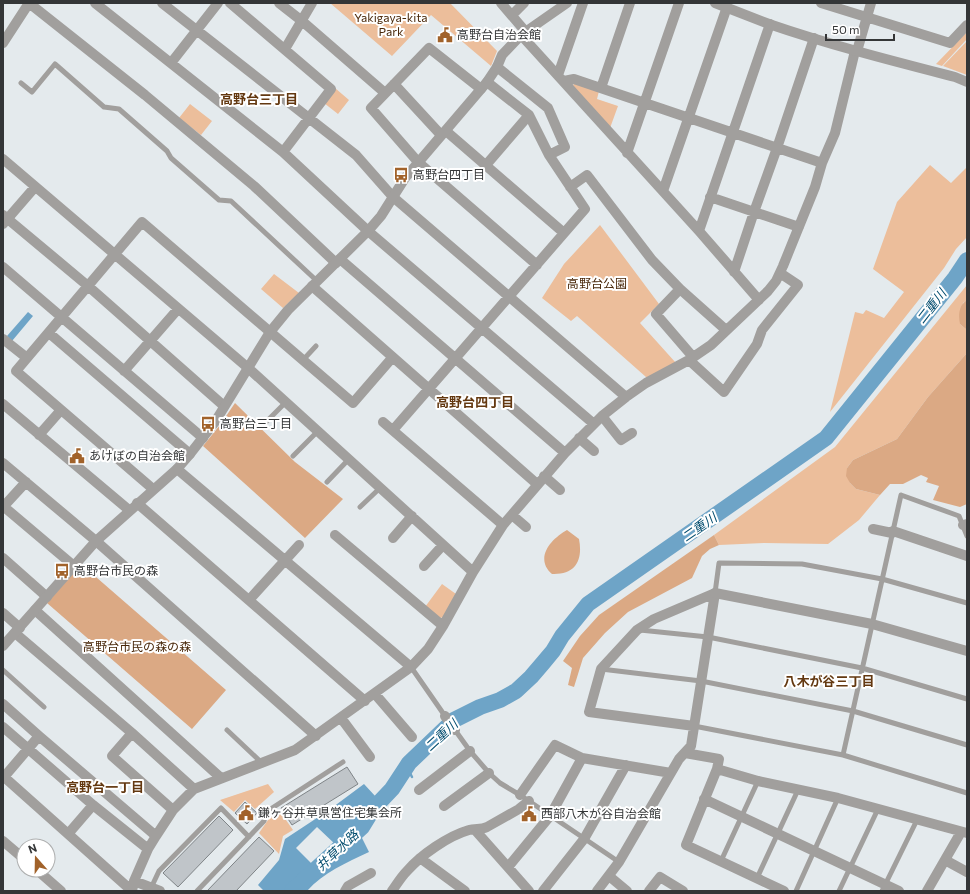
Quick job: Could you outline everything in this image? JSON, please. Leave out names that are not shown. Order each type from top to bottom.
[{"type":"street","points":[[3,43],[29,3],[145,95],[254,186],[338,261],[565,453]]},
{"type":"street","points":[[95,3],[283,152],[368,231],[594,424]]},
{"type":"street","points":[[162,3],[356,155],[393,197],[626,398]]},
{"type":"street","points":[[171,63],[218,3]]},
{"type":"street","points":[[230,3],[331,89],[283,152]]},
{"type":"street","points":[[279,3],[385,92]]},
{"type":"street","points":[[285,49],[312,3]]},
{"type":"street","points":[[501,3],[512,15],[523,33],[561,78],[759,300]]},
{"type":"street","points":[[512,15],[524,3]]},
{"type":"street","points":[[3,646],[96,541],[129,510],[177,469],[190,454],[203,438],[224,406],[270,332],[288,310],[368,231],[381,216],[405,178],[484,85],[497,67],[502,55],[523,33],[567,3]]},
{"type":"street","points":[[561,78],[583,3]]},
{"type":"street","points":[[601,88],[630,3]]},
{"type":"street","points":[[627,153],[679,3]]},
{"type":"street","points":[[821,3],[950,43],[967,26]]},
{"type":"street","points":[[133,888],[148,849],[156,836],[173,810],[194,789],[295,750],[411,667],[428,649],[443,626],[473,572],[503,525],[565,453],[602,416],[646,383],[711,345],[768,291],[780,273],[815,187],[822,163],[836,133],[856,51],[871,3]]},
{"type":"street","points":[[663,191],[688,117],[720,5],[770,24],[814,38],[967,82]]},
{"type":"street","points":[[698,231],[770,24]]},
{"type":"street","points":[[734,272],[814,38]]},
{"type":"street","points":[[393,430],[537,265],[585,209],[549,155],[530,115],[429,48],[371,108],[418,162],[537,265]]},
{"type":"street","points":[[497,67],[548,108],[565,147],[549,155]]},
{"type":"street","points":[[561,78],[574,79],[822,163]]},
{"type":"street","points":[[394,84],[444,133],[486,165],[564,233]]},
{"type":"street","points":[[486,165],[530,115]]},
{"type":"street","points":[[3,159],[247,367],[473,572]]},
{"type":"street","points":[[570,187],[587,175],[652,260],[680,289],[726,330]]},
{"type":"street","points":[[36,187],[5,219],[88,286],[224,406]]},
{"type":"street","points":[[710,197],[799,228]]},
{"type":"street","points":[[153,489],[16,371],[142,222],[353,402],[392,358]]},
{"type":"street","points":[[3,267],[203,438]]},
{"type":"street","points":[[680,289],[656,314],[691,358],[724,392],[757,344],[762,330],[798,285],[780,273]]},
{"type":"street","points":[[315,284],[392,358],[537,484]]},
{"type":"street","points":[[124,371],[178,309]]},
{"type":"street","points":[[49,333],[190,454]]},
{"type":"street","points":[[3,339],[27,358]]},
{"type":"street","points":[[3,404],[129,510]]},
{"type":"street","points":[[39,435],[61,410]]},
{"type":"street","points":[[602,416],[621,440],[632,433]]},
{"type":"street","points":[[383,422],[503,525]]},
{"type":"street","points":[[580,438],[594,452]]},
{"type":"street","points":[[3,463],[96,541],[316,736]]},
{"type":"street","points":[[177,469],[411,667]]},
{"type":"street","points":[[544,476],[560,490]]},
{"type":"street","points":[[26,482],[3,506],[74,566]]},
{"type":"street","points":[[137,503],[365,701]]},
{"type":"street","points":[[512,515],[526,527]]},
{"type":"street","points":[[393,538],[412,516]]},
{"type":"street","points":[[873,529],[893,532],[967,556]]},
{"type":"street","points":[[335,535],[443,626]]},
{"type":"street","points":[[249,600],[299,545]]},
{"type":"street","points":[[424,566],[443,545]]},
{"type":"street","points":[[3,558],[47,597]]},
{"type":"street","points":[[597,891],[619,862],[679,759],[691,746],[715,593]]},
{"type":"street","points":[[694,726],[589,712],[601,669],[637,630],[654,619],[715,593],[872,624],[967,651]]},
{"type":"street","points":[[35,610],[221,778]]},
{"type":"street","points":[[3,613],[18,630],[194,789]]},
{"type":"street","points":[[375,694],[412,738]]},
{"type":"street","points":[[3,704],[156,836]]},
{"type":"street","points":[[445,716],[456,730]]},
{"type":"street","points":[[341,718],[370,757]]},
{"type":"street","points":[[3,727],[93,805],[148,849]]},
{"type":"street","points":[[132,733],[112,756],[173,810]]},
{"type":"street","points":[[39,736],[3,776],[68,834],[133,888],[155,889]]},
{"type":"street","points":[[393,891],[405,872],[420,858],[454,836],[469,830],[487,828],[519,810],[555,745],[582,758],[671,773]]},
{"type":"street","points":[[419,790],[470,752]]},
{"type":"street","points":[[685,753],[719,759],[717,769],[686,844],[784,891]]},
{"type":"street","points":[[508,867],[550,816],[582,758]]},
{"type":"street","points":[[544,891],[584,838],[626,765]]},
{"type":"street","points":[[717,769],[758,781],[878,808],[964,833],[945,860],[928,891]]},
{"type":"street","points":[[444,806],[489,773]]},
{"type":"street","points":[[704,799],[850,868],[884,888],[899,891]]},
{"type":"street","points":[[68,834],[93,805]]},
{"type":"street","points":[[475,830],[529,891]]},
{"type":"street","points":[[3,841],[16,852]]},
{"type":"street","points":[[420,858],[465,891]]},
{"type":"street","points":[[945,860],[967,872]]},
{"type":"street","points":[[345,891],[348,886],[371,873]]},
{"type":"street","points":[[609,876],[627,891]]},
{"type":"street","points":[[649,891],[660,877],[683,891]]},
{"type":"street","points":[[46,878],[61,891]]},
{"type":"lane","points":[[21,83],[32,92],[55,64],[104,107],[119,109],[167,151],[171,158],[219,200],[231,201],[315,284]]},
{"type":"lane","points":[[303,360],[316,346]]},
{"type":"lane","points":[[262,426],[286,402]]},
{"type":"lane","points":[[294,456],[318,431]]},
{"type":"lane","points":[[327,482],[349,459]]},
{"type":"lane","points":[[360,507],[380,488]]},
{"type":"lane","points":[[843,755],[901,495],[959,516],[965,525],[967,536]]},
{"type":"lane","points":[[715,593],[719,563],[802,564],[882,579],[967,603]]},
{"type":"lane","points":[[637,630],[708,637],[862,668],[967,699]]},
{"type":"lane","points":[[411,667],[445,716]]},
{"type":"lane","points":[[601,669],[701,681],[853,710],[967,745]]},
{"type":"lane","points":[[3,670],[44,707]]},
{"type":"lane","points":[[694,726],[843,755],[967,793]]},
{"type":"lane","points":[[227,730],[262,763]]},
{"type":"lane","points":[[456,730],[470,752],[500,783],[525,798],[619,862]]},
{"type":"lane","points":[[197,891],[264,821],[266,812],[343,762]]},
{"type":"lane","points":[[721,861],[758,781]]},
{"type":"lane","points":[[757,878],[798,790]]},
{"type":"lane","points":[[796,891],[838,798]]},
{"type":"lane","points":[[155,889],[158,871],[221,808],[249,837]]},
{"type":"lane","points":[[839,891],[878,808]]},
{"type":"lane","points":[[884,888],[917,820]]},
{"type":"green space","name":"Yakigaya-kita Park","points":[[330,3],[450,3],[497,51],[491,66],[431,15],[392,56]]},
{"type":"green space","points":[[967,32],[967,39],[942,66],[936,64]]},
{"type":"green space","points":[[967,41],[967,75],[943,66]]},
{"type":"green space","points":[[574,83],[599,91],[597,99],[618,106],[610,128],[573,86]]},
{"type":"green space","points":[[335,88],[349,100],[338,114],[324,103]]},
{"type":"green space","points":[[190,104],[212,121],[201,135],[179,118]]},
{"type":"green space","points":[[930,165],[951,183],[967,167],[967,237],[956,249],[944,268],[830,412],[855,312],[863,314],[866,310],[884,318],[904,292],[873,269],[897,202]]},
{"type":"green space","name":"高野台公園","points":[[600,225],[659,304],[640,323],[676,363],[651,377],[646,377],[577,316],[571,321],[542,298],[564,264]]},
{"type":"green space","points":[[274,274],[299,293],[283,308],[261,289]]},
{"type":"green space","points":[[967,285],[967,300],[963,303],[960,324],[967,330],[967,353],[928,397],[897,439],[853,460],[847,468],[850,483],[856,489],[880,495],[859,520],[828,544],[764,543],[719,545],[714,535],[835,447]]},
{"type":"green space","points":[[967,300],[967,330],[960,324],[959,317],[961,307]]},
{"type":"green space","points":[[967,353],[967,504],[960,507],[933,500],[939,486],[926,482],[928,478],[921,475],[903,484],[890,484],[880,495],[856,489],[846,476],[847,468],[853,460],[897,439],[928,397]]},
{"type":"green space","points":[[235,403],[295,462],[343,499],[305,538],[203,446]]},
{"type":"green space","points":[[567,530],[579,539],[579,560],[572,569],[567,572],[552,574],[544,562],[547,549],[555,538]]},
{"type":"green space","points":[[714,535],[719,545],[710,549],[702,556],[692,578],[628,612],[605,633],[583,658],[574,687],[568,685],[572,668],[563,661],[580,636],[599,615]]},
{"type":"green space","name":"高野台市民の森の森","points":[[81,564],[226,690],[192,729],[47,603]]},
{"type":"green space","points":[[442,584],[456,594],[444,617],[440,618],[425,607]]},
{"type":"green space","points":[[268,784],[274,792],[255,809],[245,800],[234,812],[220,800]]},
{"type":"green space","points":[[279,810],[293,830],[283,836],[279,854],[259,833],[268,820]]},
{"type":"water","points":[[28,312],[33,316],[12,341],[7,336]]},
{"type":"water","points":[[364,784],[376,797],[368,806],[358,822],[336,845],[317,827],[296,848],[313,865],[284,891],[264,891],[258,885],[279,860],[285,839],[329,810]]},
{"type":"water","points":[[361,836],[369,852],[328,873],[307,891],[302,891]]},
{"type":"building","points":[[347,767],[358,784],[292,825],[281,808]]},
{"type":"building","points":[[245,802],[257,813],[247,824],[235,813]]},
{"type":"building","points":[[219,816],[233,830],[178,887],[163,873]]},
{"type":"building","points":[[259,837],[274,851],[236,891],[207,891]]},
{"type":"waterway","name":"二重川","points":[[292,891],[362,827],[373,809],[392,789],[409,763],[454,720],[480,707],[500,700],[516,691],[531,677],[553,651],[562,636],[588,604],[826,438],[955,278],[967,260]]},
{"type":"waterway","points":[[407,767],[412,777]]},
{"type":"place","name":"高野台自治会館","points":[[445,35]]},
{"type":"place","name":"高野台四丁目","points":[[401,175]]},
{"type":"place","name":"高野台三丁目","points":[[208,424]]},
{"type":"place","name":"あけぼの自治会館","points":[[77,456]]},
{"type":"place","name":"高野台市民の森","points":[[62,571]]},
{"type":"place","name":"鎌ヶ谷井草県営住宅集会所","points":[[246,813]]},
{"type":"place","name":"西部八木が谷自治会館","points":[[529,814]]},
{"type":"district","name":"高野台三丁目","points":[[259,99]]},
{"type":"district","name":"高野台四丁目","points":[[475,402]]},
{"type":"district","name":"八木が谷三丁目","points":[[829,681]]},
{"type":"district","name":"高野台一丁目","points":[[105,787]]},
{"type":"water label","name":"井草水路","points":[[337,850]]}]
